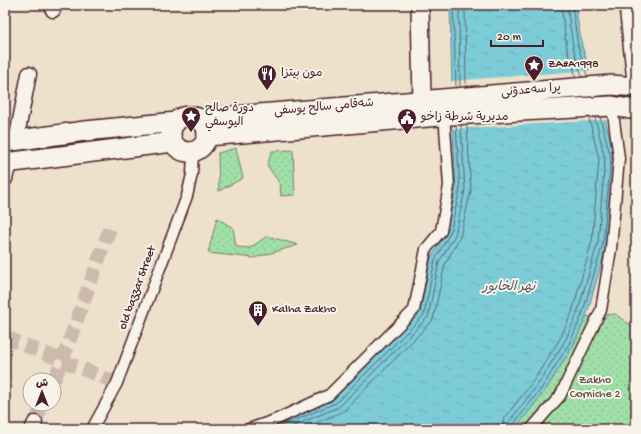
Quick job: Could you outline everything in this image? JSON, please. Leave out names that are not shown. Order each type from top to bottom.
[{"type":"main road","name":"پرا سەعدۆنی","points":[[447,107],[611,85],[636,87]]},
{"type":"main road","name":"شەقامی سالح یوسفی","points":[[199,119],[422,100],[447,107]]},
{"type":"main road","name":"پرا سەعدۆنی","points":[[447,107],[612,106],[636,110]]},
{"type":"main road","name":"شەقامی سالح یوسفی","points":[[207,136],[447,107]]},
{"type":"main road","points":[[10,142],[85,131],[176,122],[189,116],[199,119],[206,128],[207,136],[203,146],[193,152],[183,151],[175,146],[171,138],[172,129],[176,122]]},
{"type":"main road","points":[[6,168],[173,142]]},
{"type":"street","points":[[420,5],[422,100]]},
{"type":"street","points":[[628,5],[636,81]]},
{"type":"street","points":[[10,142],[29,74]]},
{"type":"street","points":[[531,429],[560,396],[601,310],[611,249],[619,158],[612,106]]},
{"type":"street","points":[[249,429],[275,420],[329,395],[414,310],[426,249],[441,230],[449,186],[447,107]]},
{"type":"street","name":"old bazzar Street","points":[[92,429],[117,383],[187,196],[192,174],[193,152]]},
{"type":"green space","points":[[236,148],[243,178],[219,191],[218,153]]},
{"type":"green space","points":[[293,150],[295,195],[281,196],[280,184],[267,165],[272,151]]},
{"type":"green space","points":[[217,218],[233,228],[236,247],[250,248],[267,236],[298,245],[254,258],[208,253]]},
{"type":"green space","name":"Zakho Corniche 2","points":[[615,314],[636,329],[636,429],[514,429],[547,388],[574,344],[585,317]]},
{"type":"water","name":"نهر الخابور","points":[[450,5],[575,5],[582,46],[606,123],[615,158],[607,244],[586,317],[574,344],[547,388],[515,429],[263,429],[333,400],[420,312],[431,258],[446,232],[456,188]]},
{"type":"pier","points":[[591,70],[608,120],[453,129],[451,81]]},
{"type":"tunnel","points":[[57,372],[110,228]]},
{"type":"tunnel","points":[[5,337],[117,383]]},
{"type":"tunnel","points":[[35,423],[40,412]]},
{"type":"place","name":"ZA#A1998","points":[[534,82]]},
{"type":"place","name":"مون بيتزا","points":[[267,91]]},
{"type":"place","name":"دورة صالح اليوسفي","points":[[191,133]]},
{"type":"place","name":"مديرية شرطة زاخو","points":[[407,135]]},
{"type":"place","name":"Kalha Zakho","points":[[258,327]]}]
